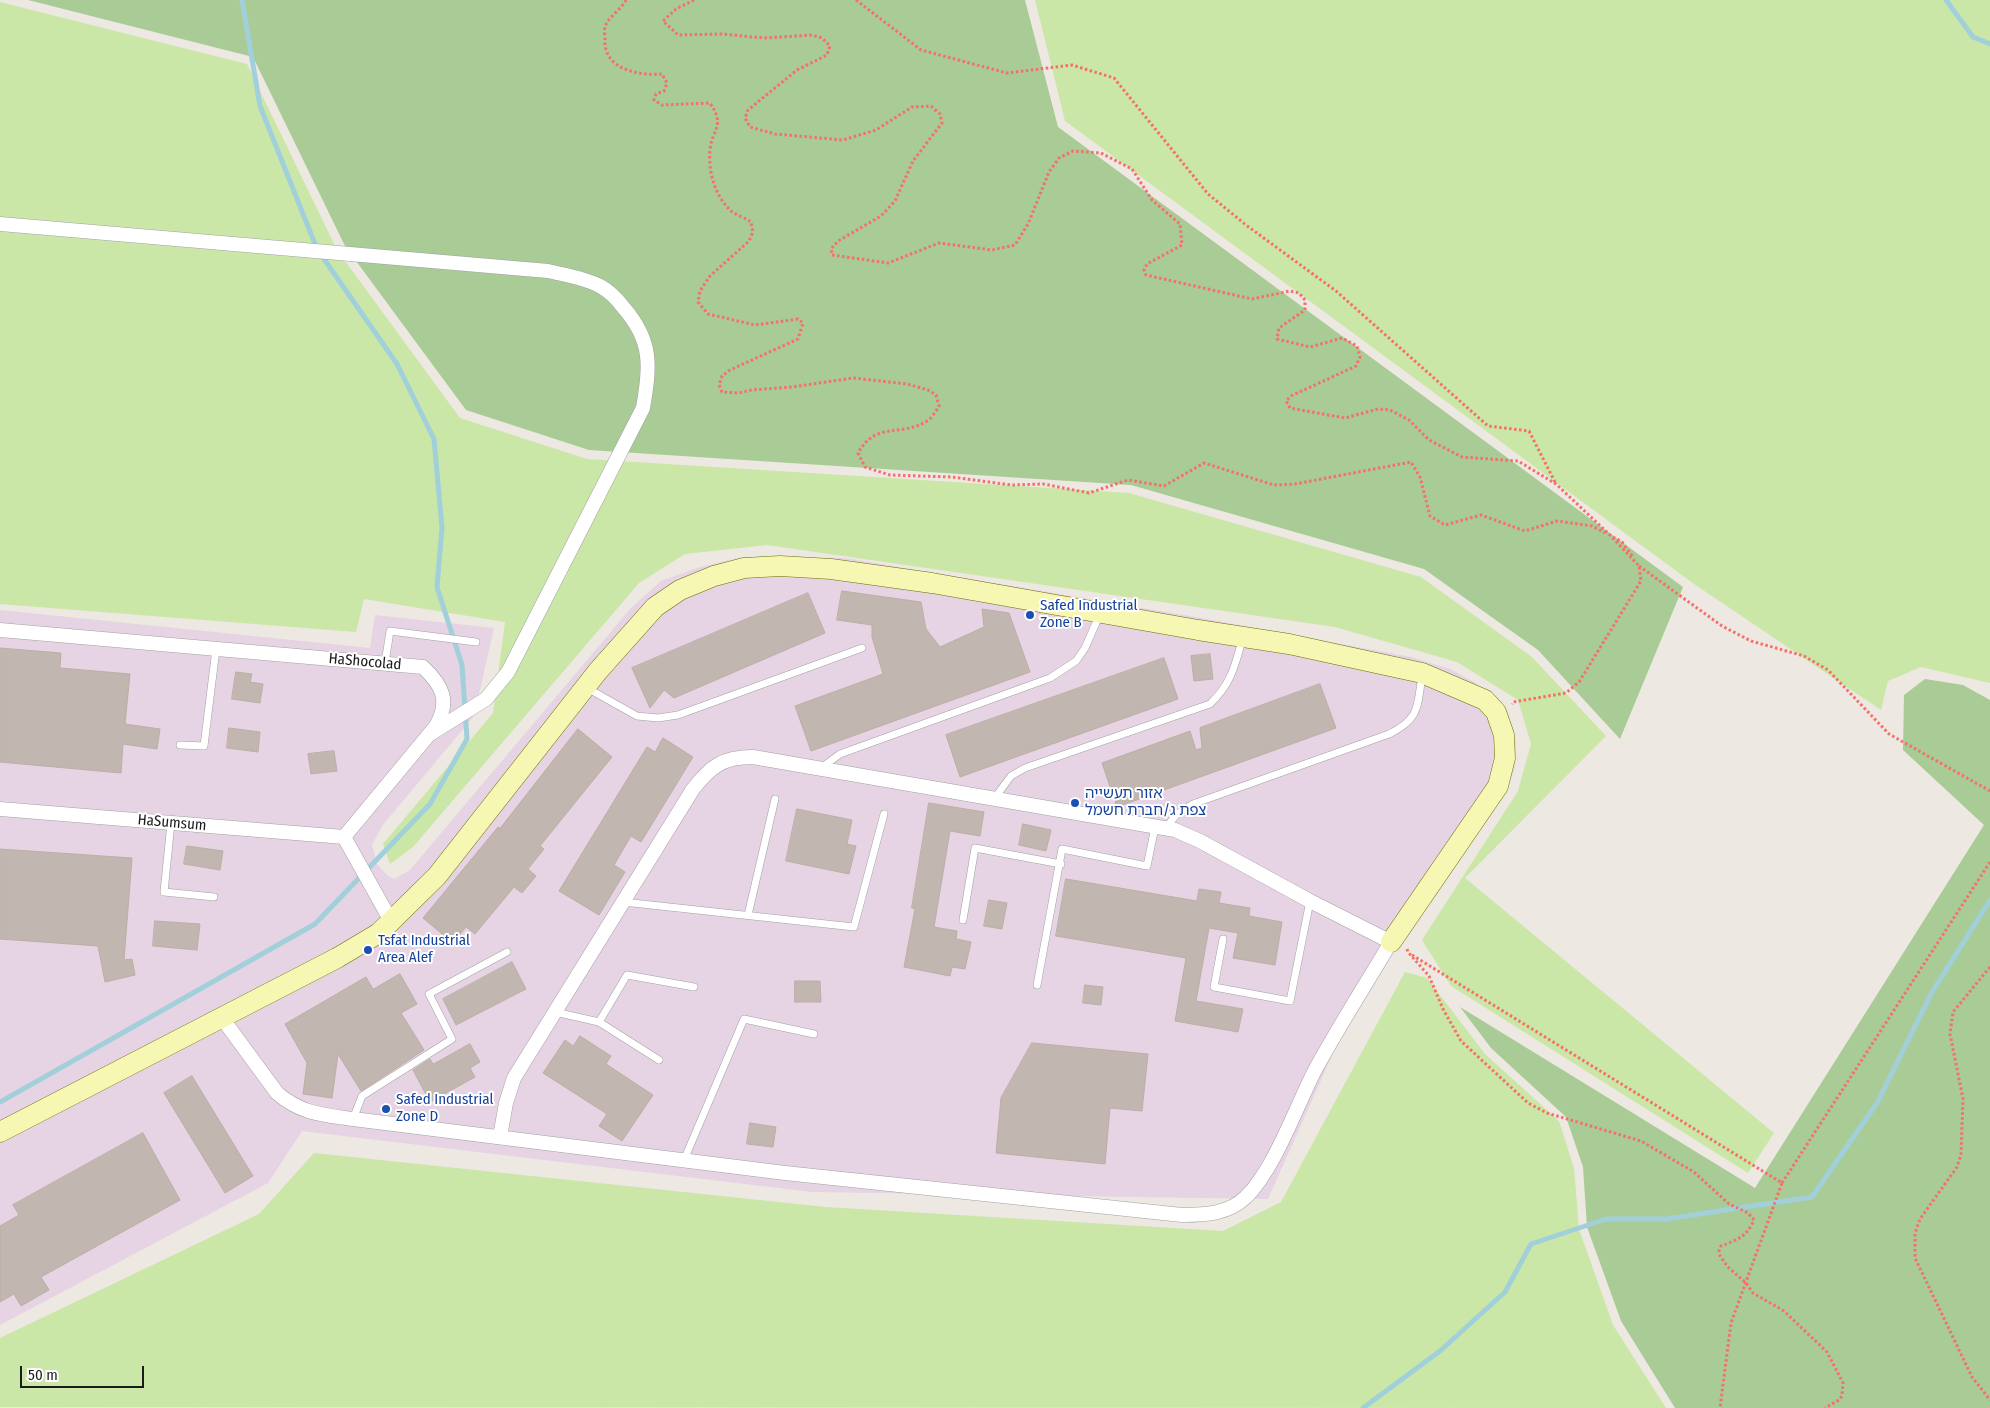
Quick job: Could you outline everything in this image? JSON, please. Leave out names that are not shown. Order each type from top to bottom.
[{"type":"street","points":[[0,224],[548,270],[601,286],[634,319],[646,341],[649,373],[643,408],[508,672],[486,699],[430,734]]},
{"type":"street","points":[[0,1132],[337,958],[378,933],[437,876],[585,687],[627,636],[655,607],[680,590],[714,576],[744,568],[780,566],[831,569],[932,583],[1289,644],[1422,673],[1484,700],[1496,712],[1504,736],[1505,758],[1498,786],[1402,945],[1315,1071],[1266,1169],[1246,1196],[1229,1209],[1208,1215],[1182,1215],[785,1173],[301,1110],[277,1093],[222,1018]]},
{"type":"street","name":"HaShocolad","points":[[0,630],[385,663],[423,668],[434,678],[441,689],[444,702],[442,716],[430,734],[344,837]]},
{"type":"street","points":[[500,1137],[506,1102],[514,1078],[693,789],[707,771],[735,757],[753,756],[1175,830],[1200,841],[1310,902],[1402,945]]},
{"type":"street","name":"HaSumsum","points":[[0,809],[344,837]]},
{"type":"street","points":[[344,837],[391,921]]},
{"type":"lane","points":[[820,768],[840,754],[1050,678],[1076,661],[1085,648],[1100,613]]},
{"type":"lane","points":[[385,663],[390,631],[476,642]]},
{"type":"lane","points":[[994,799],[1010,776],[1025,768],[1210,704],[1222,692],[1232,675],[1243,637]]},
{"type":"lane","points":[[585,687],[637,716],[658,718],[678,714],[862,648]]},
{"type":"lane","points":[[180,745],[204,746],[216,649]]},
{"type":"lane","points":[[1037,985],[1061,864],[1062,850],[1147,866],[1160,828],[1193,804],[1404,727],[1414,716],[1422,673]]},
{"type":"lane","points":[[748,915],[775,799]]},
{"type":"lane","points":[[623,902],[854,926],[884,814]]},
{"type":"lane","points":[[171,823],[164,892],[214,897]]},
{"type":"lane","points":[[963,920],[975,848],[1061,864]]},
{"type":"lane","points":[[1223,939],[1214,987],[1290,1001],[1310,902]]},
{"type":"lane","points":[[353,1118],[362,1096],[452,1038],[429,994],[507,952]]},
{"type":"lane","points":[[600,1022],[627,976],[694,986]]},
{"type":"lane","points":[[555,1012],[600,1022],[658,1060]]},
{"type":"lane","points":[[684,1160],[744,1019],[814,1034]]},
{"type":"path","points":[[626,0],[622,9],[611,18],[604,28],[604,48],[619,67],[652,75],[662,74],[667,83],[664,91],[656,94],[654,100],[662,105],[710,104],[716,112],[719,122],[710,149],[710,166],[715,189],[731,211],[751,222],[753,232],[749,241],[710,276],[700,291],[698,302],[708,314],[732,321],[755,325],[798,319],[803,323],[798,339],[730,370],[722,376],[719,385],[722,392],[739,393],[751,390],[792,388],[853,378],[907,384],[928,390],[936,395],[939,406],[929,420],[916,426],[874,435],[865,441],[858,454],[865,467],[890,475],[952,477],[1011,486],[1043,484],[1089,494],[1128,480],[1164,486],[1204,464],[1274,485],[1295,484],[1411,462],[1420,478],[1430,516],[1445,525],[1481,515],[1525,532],[1557,521],[1592,526],[1611,536]]},
{"type":"path","points":[[694,0],[676,9],[662,21],[678,35],[721,34],[764,38],[812,35],[822,38],[830,46],[827,55],[797,70],[748,110],[745,118],[750,127],[775,134],[843,140],[876,130],[912,107],[931,106],[940,114],[942,123],[913,161],[895,201],[881,216],[838,241],[831,249],[832,255],[888,263],[939,243],[992,250],[1015,245],[1028,224],[1049,172],[1059,158],[1073,151],[1101,153],[1132,169],[1152,200],[1180,224],[1182,245],[1147,264],[1144,270],[1146,275],[1252,299],[1290,291],[1299,293],[1305,300],[1305,310],[1279,328],[1277,339],[1310,346],[1342,338],[1357,346],[1360,357],[1356,366],[1291,396],[1286,401],[1290,408],[1345,418],[1378,409],[1390,410],[1408,420],[1430,440],[1462,457],[1518,461],[1556,484],[1611,536],[1639,566],[1722,626],[1752,641],[1804,656],[1828,670],[1890,734],[1990,791]]},
{"type":"path","points":[[856,0],[921,50],[1007,73],[1072,66],[1114,78],[1208,194],[1246,226],[1336,291],[1488,426],[1529,431],[1556,484]]},
{"type":"path","points":[[1508,710],[1513,702],[1566,693],[1579,682],[1641,581],[1639,566]]},
{"type":"path","points":[[1720,1408],[1731,1324],[1782,1183],[1990,862]]},
{"type":"path","points":[[1402,945],[1782,1183]]},
{"type":"path","points":[[1402,945],[1429,976],[1443,1009],[1461,1041],[1528,1103],[1546,1113],[1641,1141],[1694,1172],[1729,1204],[1748,1213],[1754,1220],[1750,1229],[1741,1239],[1721,1246],[1720,1256],[1753,1293],[1784,1311],[1827,1352],[1843,1383],[1842,1396],[1839,1400],[1825,1408]]},
{"type":"path","points":[[1990,967],[1953,1012],[1950,1034],[1963,1099],[1962,1154],[1958,1167],[1920,1219],[1915,1233],[1915,1258],[1972,1377],[1990,1400]]},
{"type":"shaded area","points":[[745,557],[845,558],[1196,617],[1411,657],[1450,669],[1474,682],[1493,698],[1509,720],[1516,743],[1515,768],[1505,794],[1397,947],[1334,1051],[1268,1199],[812,1192],[302,1131],[268,1183],[0,1325],[0,610],[370,648],[375,615],[494,628],[474,716],[382,826],[372,845],[377,864],[387,875],[394,879],[409,871],[631,608],[661,581],[700,567]]},
{"type":"green space","points":[[28,0],[1025,0],[1058,127],[1683,587],[1620,739],[1538,650],[1424,569],[1131,485],[589,450],[466,410],[345,246],[253,57]]},
{"type":"green space","points":[[1035,0],[1990,0],[1990,683],[1921,667],[1888,681],[1881,710],[1694,584],[1065,121]]},
{"type":"green space","points":[[0,2],[247,64],[337,250],[460,418],[587,459],[1129,493],[1421,577],[1532,657],[1606,736],[1465,878],[1774,1133],[1748,1173],[1451,986],[1422,940],[1518,791],[1531,744],[1518,700],[1457,662],[1335,627],[767,545],[685,554],[639,583],[413,847],[390,864],[383,844],[493,713],[505,622],[364,599],[356,632],[0,604]]},
{"type":"green space","points":[[1925,679],[1963,685],[1990,700],[1990,1408],[1675,1408],[1621,1321],[1587,1227],[1583,1167],[1566,1117],[1491,1048],[1460,1007],[1755,1188],[1984,825],[1903,750],[1904,695]]},
{"type":"green space","points":[[1405,972],[1427,978],[1485,1054],[1559,1121],[1574,1168],[1579,1229],[1613,1325],[1666,1408],[0,1407],[0,1338],[259,1214],[314,1153],[826,1207],[1223,1231],[1281,1202]]},
{"type":"building","points":[[842,591],[921,602],[926,629],[940,647],[984,627],[982,609],[1009,613],[1030,672],[811,751],[795,706],[883,674],[872,637],[872,625],[837,620]]},
{"type":"building","points":[[808,593],[825,633],[674,698],[664,690],[650,708],[632,668]]},
{"type":"building","points":[[0,648],[61,653],[60,668],[130,674],[125,724],[160,729],[157,749],[123,744],[121,773],[0,762]]},
{"type":"building","points":[[1210,654],[1213,679],[1194,681],[1191,656]]},
{"type":"building","points":[[1164,658],[1178,699],[960,777],[946,735]]},
{"type":"building","points":[[236,672],[252,674],[250,682],[263,684],[260,703],[232,699]]},
{"type":"building","points":[[1320,684],[1336,728],[1117,807],[1102,763],[1190,731],[1196,750],[1202,748],[1200,728]]},
{"type":"building","points":[[229,728],[260,732],[258,752],[227,748]]},
{"type":"building","points":[[578,729],[612,757],[540,846],[544,849],[528,869],[536,876],[522,893],[514,887],[475,934],[466,927],[453,943],[423,918],[498,827],[500,828]]},
{"type":"building","points":[[663,738],[693,757],[641,842],[631,836],[614,865],[625,872],[599,915],[559,891],[647,747],[655,752]]},
{"type":"building","points":[[334,751],[337,771],[311,774],[308,754]]},
{"type":"building","points":[[929,803],[984,812],[980,836],[950,831],[934,927],[957,931],[956,939],[971,942],[965,969],[952,967],[950,976],[904,967],[915,909],[912,908]]},
{"type":"building","points":[[797,809],[852,820],[847,844],[856,846],[849,874],[786,861]]},
{"type":"building","points":[[1023,824],[1051,830],[1046,851],[1019,845]]},
{"type":"building","points":[[187,846],[223,851],[220,870],[184,864]]},
{"type":"building","points":[[0,849],[132,858],[124,960],[132,959],[135,975],[105,982],[98,946],[0,939]]},
{"type":"building","points":[[1066,879],[1197,901],[1199,889],[1221,892],[1219,903],[1250,908],[1249,916],[1282,922],[1275,965],[1233,958],[1238,933],[1209,928],[1196,1001],[1243,1009],[1238,1032],[1175,1021],[1186,958],[1056,936]]},
{"type":"building","points":[[989,900],[1007,903],[1002,929],[984,926]]},
{"type":"building","points":[[155,921],[200,924],[197,950],[153,946]]},
{"type":"building","points":[[512,962],[526,989],[456,1025],[443,999]]},
{"type":"building","points":[[400,974],[417,1004],[401,1013],[424,1050],[361,1091],[338,1054],[332,1098],[303,1094],[307,1063],[285,1024],[366,977],[373,989]]},
{"type":"building","points":[[795,981],[820,981],[821,1002],[795,1002]]},
{"type":"building","points":[[1085,985],[1103,987],[1101,1005],[1083,1003]]},
{"type":"building","points":[[580,1036],[611,1056],[606,1064],[653,1095],[622,1141],[599,1126],[607,1114],[543,1073],[565,1040],[573,1046]]},
{"type":"building","points":[[1032,1043],[1148,1054],[1142,1111],[1110,1108],[1105,1164],[996,1153],[1001,1098]]},
{"type":"building","points":[[470,1044],[480,1062],[470,1068],[475,1077],[430,1102],[413,1070],[430,1059],[433,1064]]},
{"type":"building","points":[[192,1076],[253,1176],[225,1193],[164,1093]]},
{"type":"building","points":[[750,1123],[776,1127],[773,1147],[747,1144]]},
{"type":"building","points":[[143,1133],[180,1200],[41,1277],[49,1290],[21,1306],[14,1294],[0,1302],[0,1226],[19,1215],[13,1205]]},
{"type":"waterway","points":[[0,1102],[315,924],[430,804],[467,739],[462,665],[437,587],[442,528],[434,439],[397,364],[317,249],[260,106],[242,0]]},
{"type":"waterway","points":[[1946,0],[1973,37],[1990,44]]},
{"type":"waterway","points":[[1363,1408],[1440,1351],[1505,1292],[1531,1244],[1606,1219],[1666,1219],[1812,1197],[1877,1103],[1932,992],[1990,900]]},
{"type":"place","name":"Safed Industrial Zone B","points":[[1030,615]]},
{"type":"place","name":"אזור תעשייה צפת ג/חברת חשמל","points":[[1075,803]]},
{"type":"place","name":"Tsfat Industrial Area Alef","points":[[368,950]]},
{"type":"place","name":"Safed Industrial Zone D","points":[[386,1109]]}]
